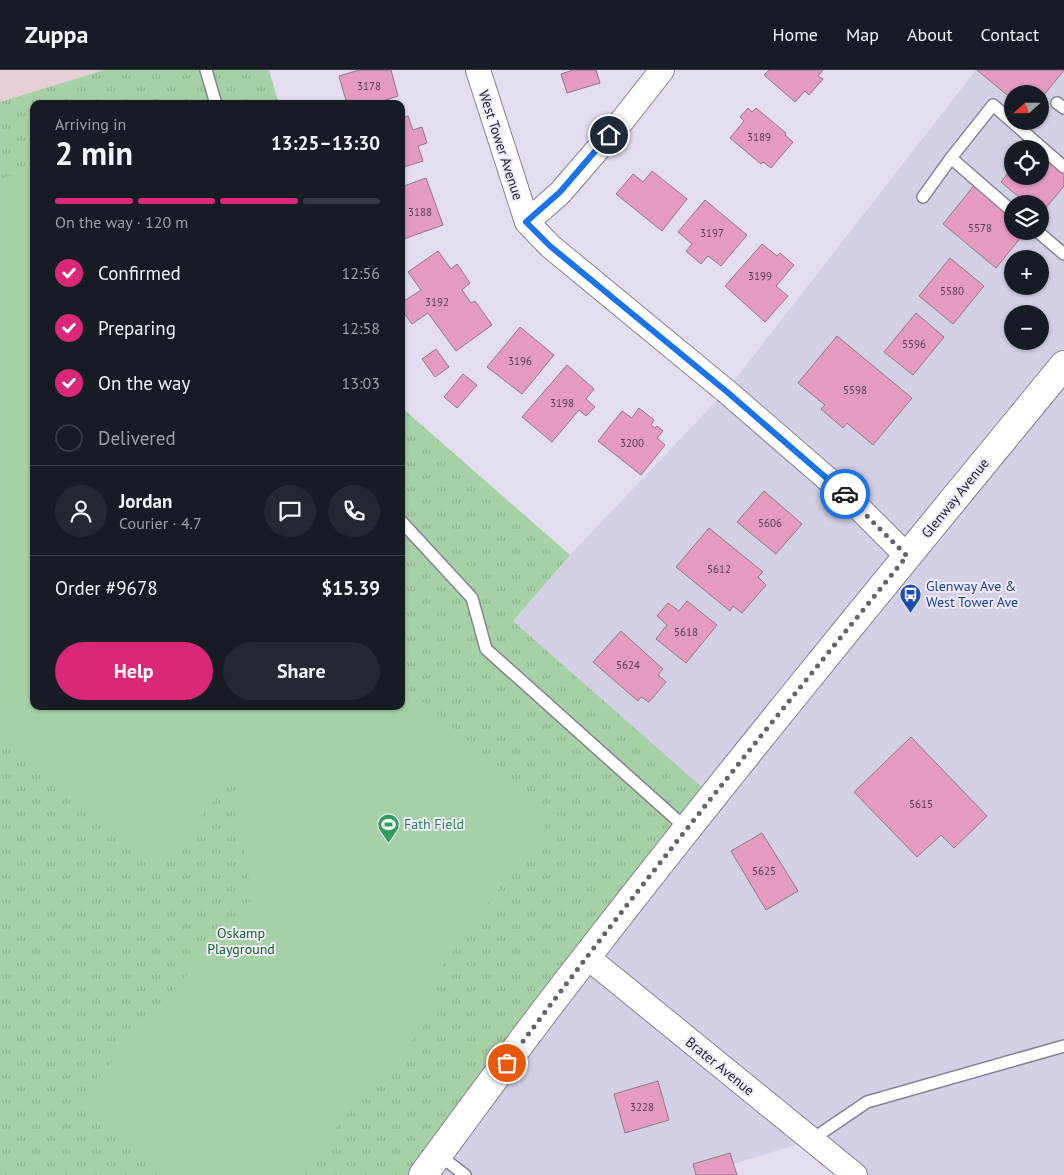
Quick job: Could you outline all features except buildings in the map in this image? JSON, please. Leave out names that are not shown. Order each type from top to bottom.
[{"type":"main road","name":"Glenway Avenue","points":[[431,1165],[586,956],[784,706],[1064,365]]},
{"type":"street","name":"West Tower Avenue","points":[[478,70],[526,222],[550,246],[726,391],[838,488],[907,556]]},
{"type":"street","points":[[526,222],[560,192],[622,121],[662,70]]},
{"type":"street","name":"Brater Avenue","points":[[586,956],[855,1175]]},
{"type":"lane","points":[[206,70],[215,100]]},
{"type":"lane","points":[[923,196],[993,105],[1064,168]]},
{"type":"lane","points":[[951,158],[1004,204]]},
{"type":"lane","points":[[1048,240],[1064,254]]},
{"type":"lane","points":[[405,525],[472,598],[486,649],[687,829]]},
{"type":"lane","points":[[811,1140],[867,1102],[1064,1046]]},
{"type":"lane","points":[[431,1165],[465,1175]]},
{"type":"shaded area","points":[[0,70],[104,70],[0,102]]},
{"type":"shaded area","points":[[976,70],[1064,70],[1064,1175],[855,1175],[811,1140],[698,1175],[423,1175],[712,797],[513,621],[570,555],[726,391]]},
{"type":"green space","name":"Oskamp Playground","points":[[104,70],[269,70],[278,100],[30,100],[30,710],[405,710],[405,411],[570,555],[513,621],[713,797],[423,1175],[0,1175],[0,102]]},
{"type":"green space","points":[[30,170],[30,710],[405,710],[405,686],[554,814],[424,991],[441,1006],[295,1175],[167,1175],[80,1099],[256,894],[246,872],[238,787],[246,763],[159,865],[0,731],[0,179]]},
{"type":"way so far","points":[[507,1063],[586,956],[778,714],[907,556],[845,494]]},
{"type":"place","name":"Glenway Ave & West Tower Ave","points":[[910,613]]},
{"type":"place","name":"Fath Field","points":[[388,843]]},
{"type":"route","points":[[609,135],[560,192],[526,222],[550,246],[726,391],[845,494]]}]
